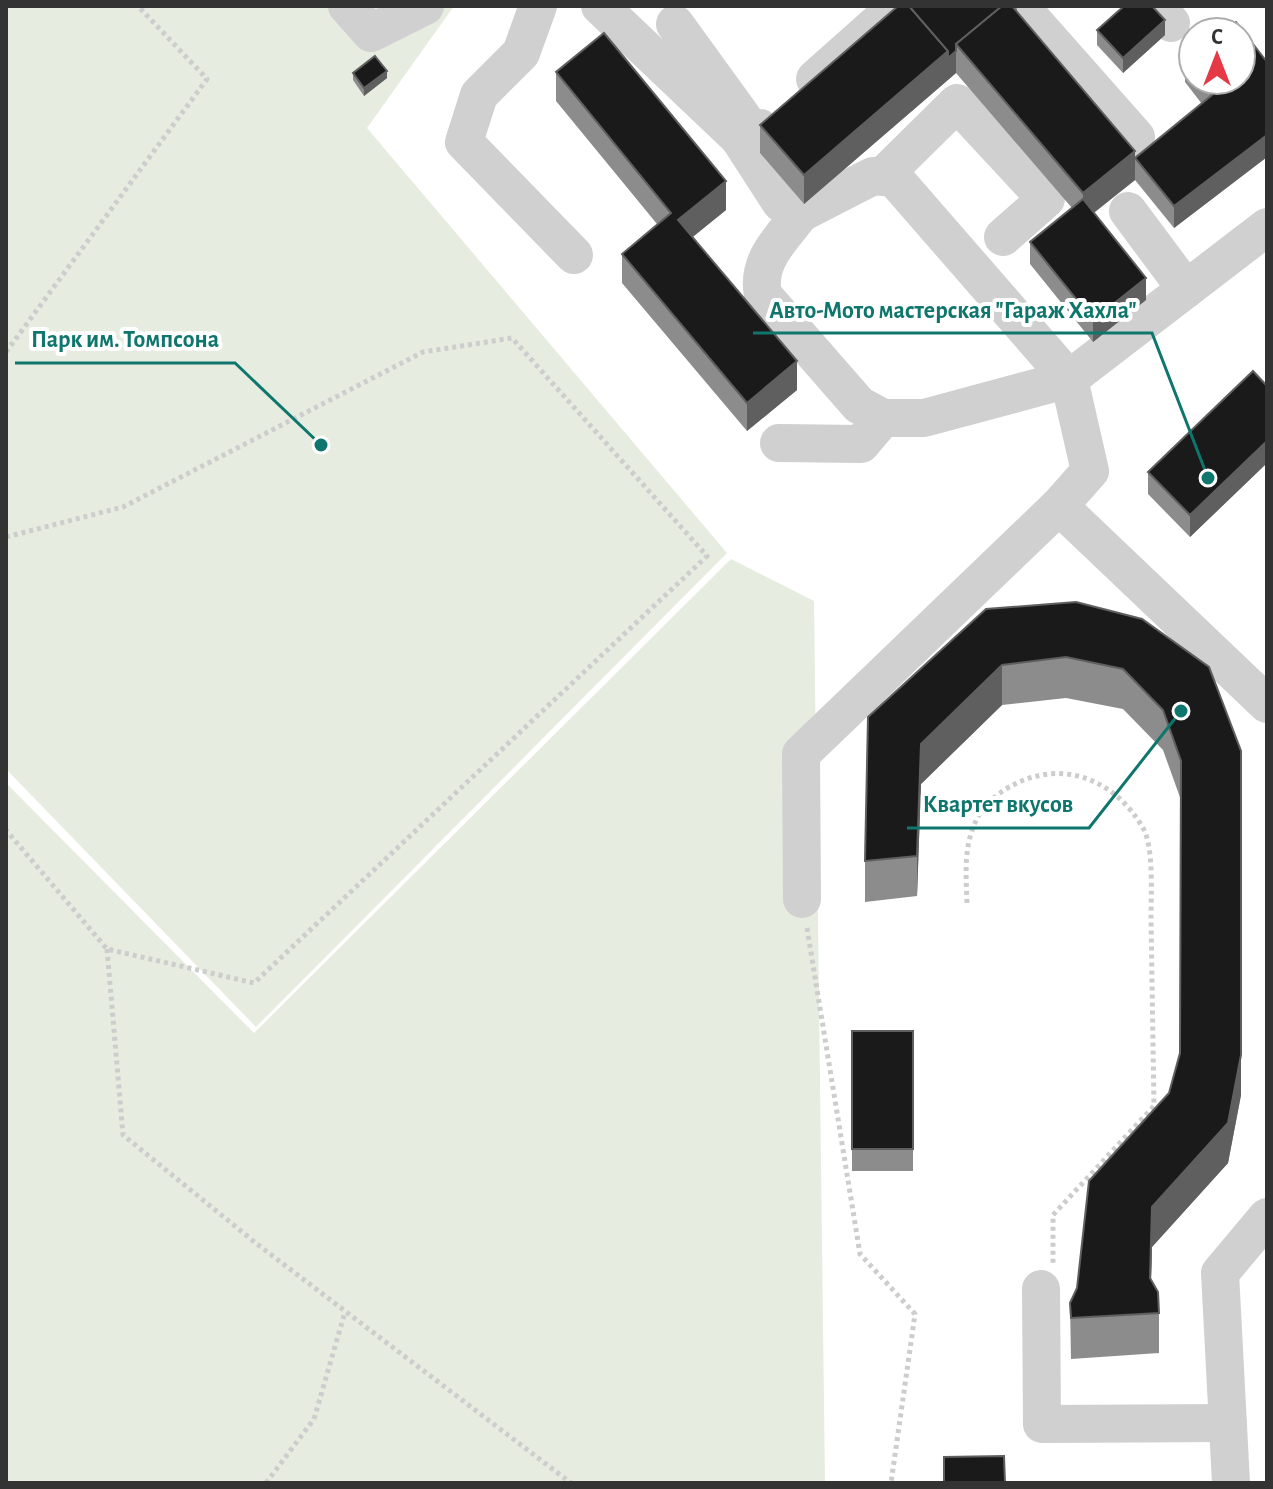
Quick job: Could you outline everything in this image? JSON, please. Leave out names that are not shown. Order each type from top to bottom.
[{"type":"street","points":[[347,6],[371,33],[425,6]]},
{"type":"street","points":[[538,6],[521,53],[479,95],[464,142],[574,255]]},
{"type":"street","points":[[600,6],[746,136]]},
{"type":"street","points":[[746,136],[897,6]]},
{"type":"street","points":[[1020,6],[1136,137]]},
{"type":"street","points":[[675,24],[746,136],[781,203],[801,213]]},
{"type":"street","points":[[883,176],[957,103],[1046,199],[1003,237]]},
{"type":"street","points":[[802,899],[801,754],[1059,506],[1090,471],[1069,379],[894,178],[873,176],[801,213],[766,258],[760,279],[763,295],[859,405],[883,418],[924,418],[1069,379],[1267,227]]},
{"type":"street","points":[[1128,211],[1186,289]]},
{"type":"street","points":[[779,443],[861,444],[883,418]]},
{"type":"street","points":[[1059,506],[1267,704]]},
{"type":"street","points":[[1231,1483],[1220,1273],[1267,1217]]},
{"type":"street","points":[[1041,1289],[1042,1424],[1228,1423]]},
{"type":"path","points":[[6,352],[207,79],[138,6]]},
{"type":"path","points":[[6,537],[123,507],[423,352],[512,338],[707,556],[254,983],[107,949]]},
{"type":"path","points":[[967,903],[965,852],[980,814],[1002,790],[1030,777],[1063,772],[1089,777],[1121,797],[1145,831],[1151,880],[1154,1106],[1053,1215],[1054,1289],[1041,1289]]},
{"type":"path","points":[[6,830],[107,949],[123,1135],[571,1483]]},
{"type":"path","points":[[802,899],[860,1254],[915,1314],[891,1483]]},
{"type":"path","points":[[266,1483],[314,1419],[346,1311]]},
{"type":"shaded area","points":[[6,6],[454,6],[367,128],[727,553],[256,1027],[6,769]]},
{"type":"shaded area","points":[[731,559],[814,601],[825,1483],[6,1483],[6,783],[254,1033]]},
{"type":"building","points":[[898,6],[909,6],[948,51],[804,175],[760,125]]},
{"type":"building","points":[[909,6],[1002,6],[956,44],[956,51],[948,58],[948,51]]},
{"type":"building","points":[[1002,6],[1012,6],[1135,151],[1083,193],[956,44]]},
{"type":"building","points":[[1124,6],[1152,6],[1165,20],[1123,58],[1097,30]]},
{"type":"building","points":[[604,33],[726,181],[678,220],[797,361],[747,403],[622,254],[671,213],[556,72]]},
{"type":"building","points":[[1257,49],[1267,62],[1267,135],[1174,206],[1135,158],[1211,96],[1257,96]]},
{"type":"building","points":[[375,56],[387,71],[364,88],[353,73]]},
{"type":"building","points":[[1083,199],[1146,278],[1093,320],[1030,242]]},
{"type":"building","points":[[1253,371],[1267,386],[1267,441],[1190,515],[1148,472]]},
{"type":"building","points":[[1076,602],[1142,619],[1209,667],[1241,751],[1241,1055],[1228,1123],[1152,1207],[1150,1278],[1158,1292],[1159,1313],[1071,1318],[1070,1303],[1077,1288],[1089,1181],[1169,1093],[1180,1053],[1181,761],[1163,710],[1123,669],[1066,657],[1002,665],[921,744],[917,856],[865,861],[868,717],[986,609]]},
{"type":"building","points":[[852,1031],[913,1031],[913,1149],[852,1149]]},
{"type":"building","points":[[1004,1456],[1005,1483],[944,1483],[944,1457]]},
{"type":"place","name":"Парк им. Томпсона","points":[[321,445]]},
{"type":"place","name":"Авто-Мото мастерская \"Гараж Хахла\"","points":[[1208,478]]},
{"type":"place","name":"Квартет вкусов","points":[[1181,711]]}]
